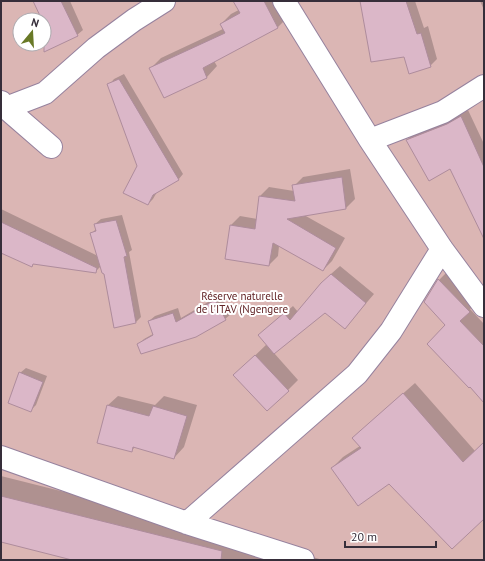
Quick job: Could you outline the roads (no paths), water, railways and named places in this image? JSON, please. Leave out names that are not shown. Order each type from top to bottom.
[{"type":"street","points":[[3,106],[45,93],[96,48],[134,20],[164,1]]},
{"type":"street","points":[[284,1],[370,140],[442,249],[484,306]]},
{"type":"street","points":[[370,140],[443,112],[484,86]]},
{"type":"street","points":[[3,106],[51,147]]},
{"type":"street","points":[[187,523],[357,374],[391,331],[442,249]]},
{"type":"street","points":[[1,457],[187,523],[303,560]]},
{"type":"park label","name":"Réserve naturelle de l'ITAV (Ngengere","points":[[242,302]]}]
